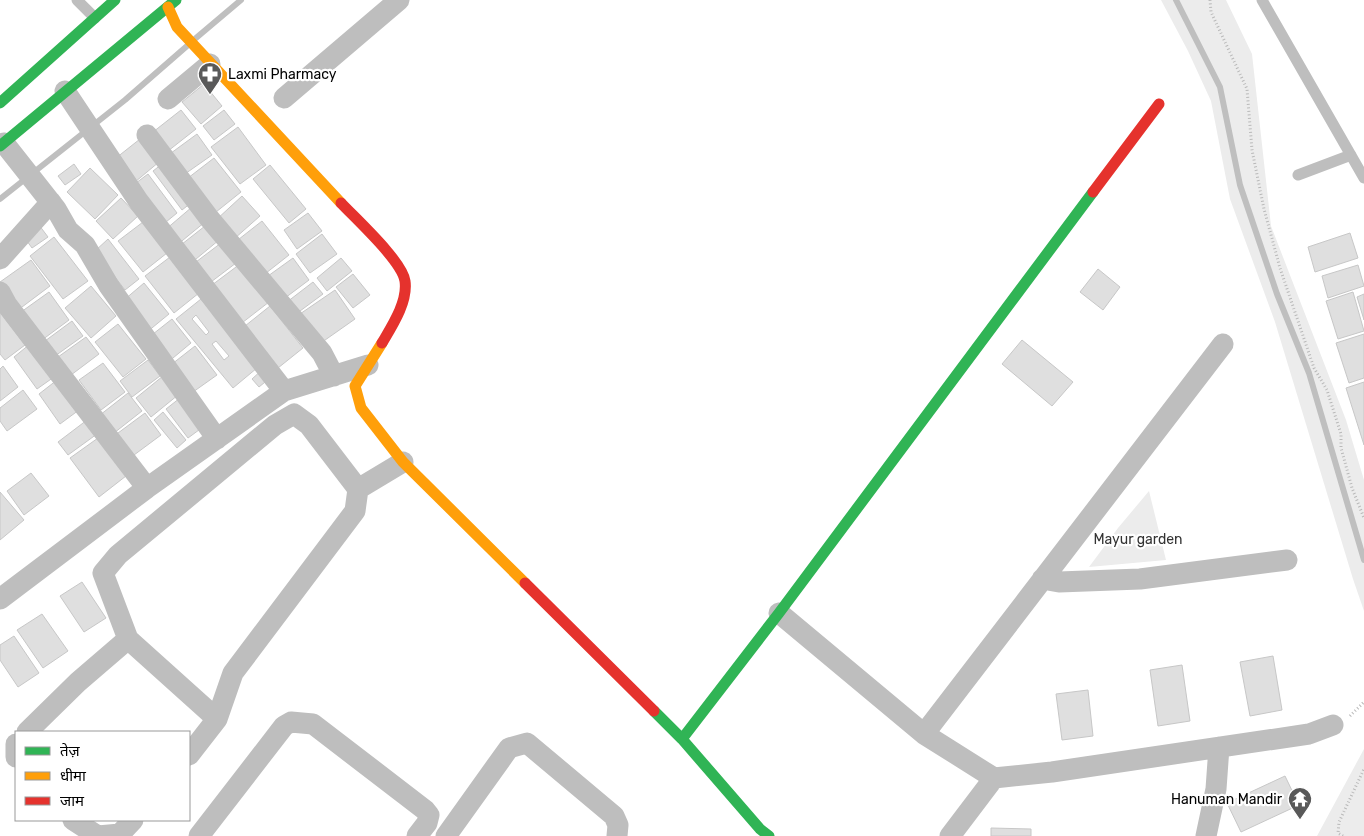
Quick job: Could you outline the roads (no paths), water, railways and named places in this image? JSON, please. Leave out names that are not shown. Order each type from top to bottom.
[{"type":"street","points":[[0,103],[116,0]]},
{"type":"street","points":[[284,98],[399,0]]},
{"type":"street","points":[[217,439],[109,286],[85,245],[68,230],[51,202],[23,167],[2,145],[172,3],[177,27],[394,260],[403,274],[405,285],[403,300],[392,325],[355,386],[362,408],[403,462],[682,739],[762,834]]},
{"type":"street","points":[[168,99],[206,59]]},
{"type":"street","points":[[65,91],[139,202],[284,391]]},
{"type":"street","points":[[682,739],[1159,104]]},
{"type":"street","points":[[147,135],[209,218],[322,353],[334,376]]},
{"type":"street","points":[[0,259],[51,202]]},
{"type":"street","points":[[0,292],[7,306],[146,488]]},
{"type":"street","points":[[924,734],[1223,344]]},
{"type":"street","points":[[0,599],[146,488],[284,391],[368,365]]},
{"type":"street","points":[[190,754],[217,719],[233,673],[355,511],[358,489],[309,425],[294,414],[276,425],[118,555],[104,573],[128,639],[217,719]]},
{"type":"street","points":[[358,489],[403,462]]},
{"type":"street","points":[[1042,579],[1059,582],[1140,579],[1287,560]]},
{"type":"street","points":[[779,612],[924,734],[994,778],[1309,734],[1332,725]]},
{"type":"street","points":[[28,731],[78,682],[128,639]]},
{"type":"street","points":[[199,836],[284,726],[291,722],[314,724],[425,810],[429,815],[427,822],[417,836]]},
{"type":"street","points":[[446,836],[509,748],[528,743],[614,816],[618,825],[617,836]]},
{"type":"street","points":[[1206,836],[1216,789],[1219,747]]},
{"type":"street","points":[[950,836],[994,778]]},
{"type":"street","points":[[75,821],[98,836],[120,834],[132,821]]},
{"type":"lane","points":[[77,0],[95,18]]},
{"type":"lane","points":[[1262,0],[1364,176]]},
{"type":"lane","points":[[1298,175],[1351,155]]},
{"type":"waterway","points":[[196,38],[241,0]]},
{"type":"waterway","points":[[1176,0],[1220,87],[1240,185],[1277,294],[1309,373],[1364,560]]},
{"type":"waterway","points":[[0,199],[125,100],[187,46]]},
{"type":"place","name":"Laxmi Pharmacy","points":[[210,95]]},
{"type":"place","name":"Hanuman Mandir","points":[[1300,820]]},
{"type":"park label","name":"Mayur garden","points":[[1138,539]]}]
